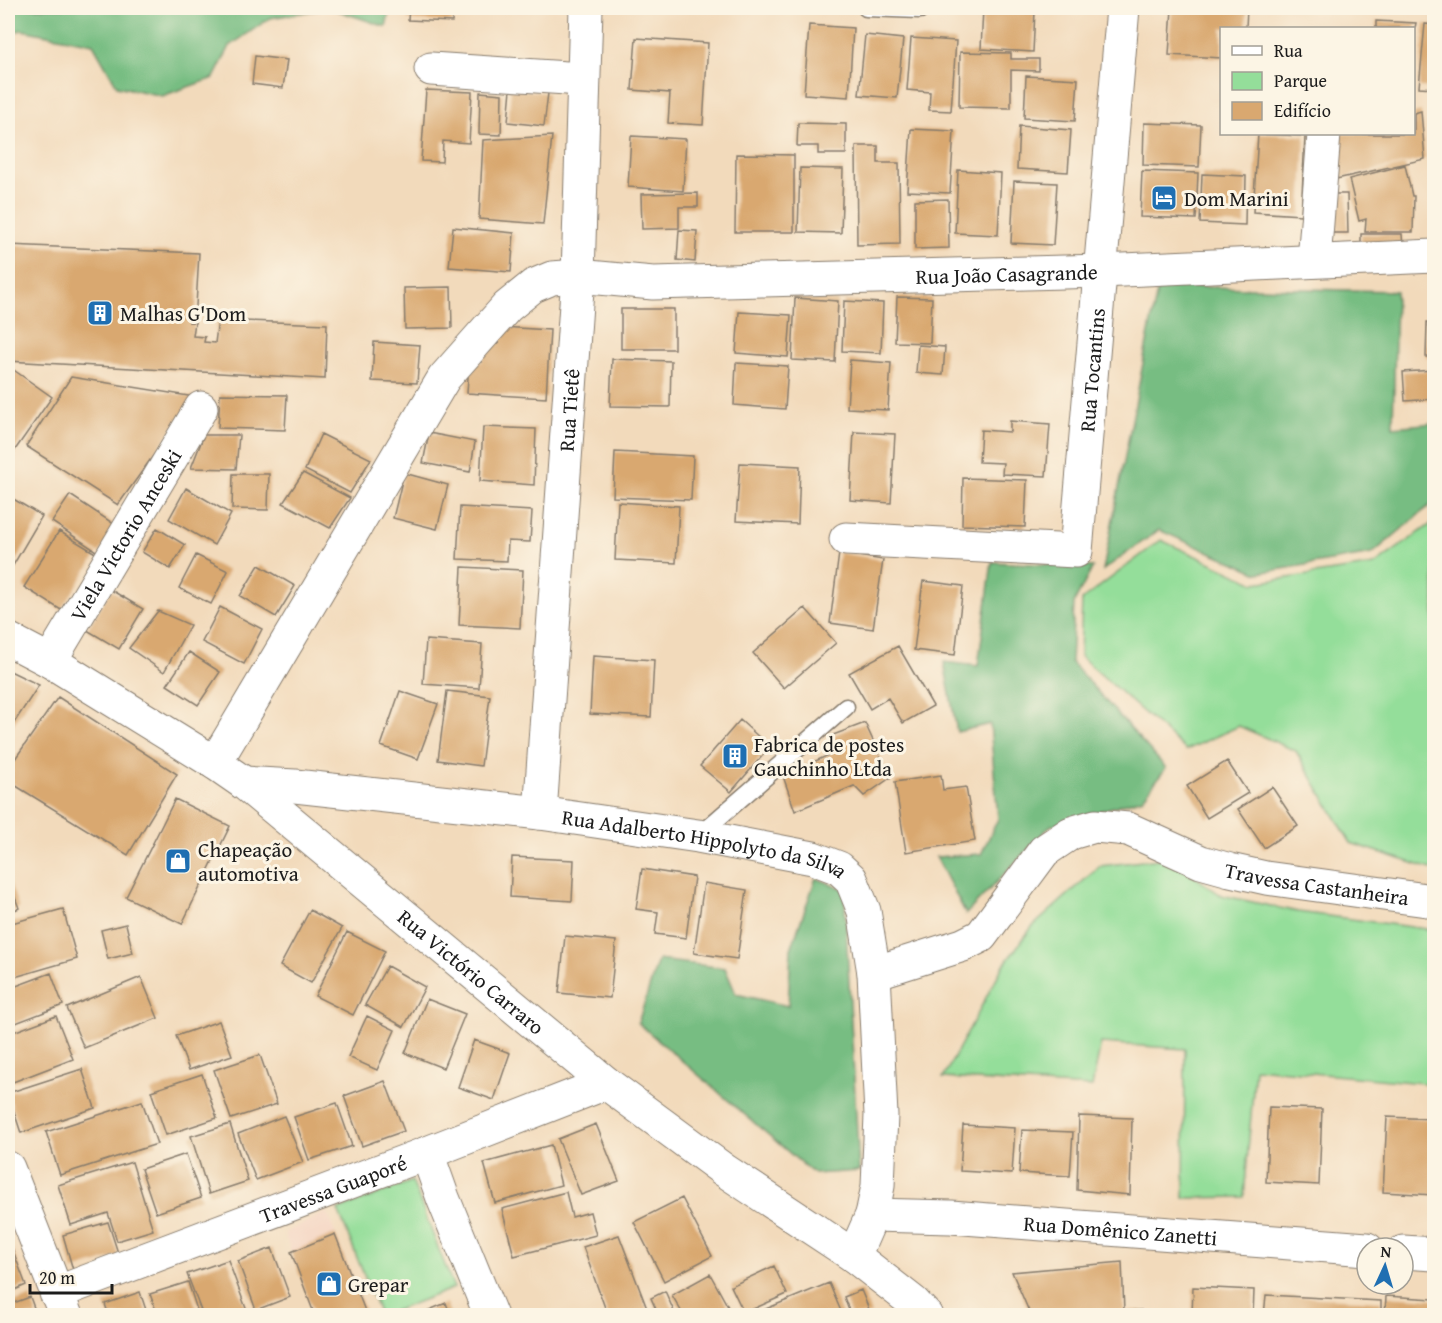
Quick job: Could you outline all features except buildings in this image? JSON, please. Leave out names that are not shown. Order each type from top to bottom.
[{"type":"street","name":"Rua Tietê","points":[[540,813],[578,276],[582,79],[586,8]]},
{"type":"street","name":"Rua Tocantins","points":[[846,539],[1076,551],[1123,8]]},
{"type":"street","points":[[431,69],[582,79]]},
{"type":"street","points":[[1314,261],[1324,135]]},
{"type":"street","name":"Rua João Casagrande","points":[[215,763],[444,378],[507,307],[533,286],[552,278],[578,276],[653,283],[1101,271],[1434,256]]},
{"type":"street","name":"Viela Victorio Anceski","points":[[50,661],[201,408]]},
{"type":"street","name":"Rua Victório Carraro","points":[[8,639],[50,661],[244,783],[606,1083],[724,1170],[854,1256],[926,1316]]},
{"type":"street","name":"Rua Adalberto Hippolyto da Silva","points":[[244,783],[295,786],[540,813],[698,836],[813,858],[839,868],[851,879],[864,911],[874,974],[881,1115],[878,1186],[872,1215],[854,1256]]},
{"type":"street","name":"Travessa Castanheira","points":[[874,974],[963,945],[981,936],[1044,851],[1071,833],[1095,826],[1128,829],[1201,862],[1266,878],[1434,901]]},
{"type":"street","name":"Travessa Guaporé","points":[[61,1304],[427,1153],[606,1083]]},
{"type":"street","points":[[427,1153],[491,1316]]},
{"type":"street","points":[[8,1168],[61,1304]]},
{"type":"street","name":"Rua Domênico Zanetti","points":[[872,1215],[951,1217],[1355,1248]]},
{"type":"street","points":[[1415,1253],[1434,1254]]},
{"type":"lane","points":[[866,8],[920,10]]},
{"type":"lane","points":[[698,836],[846,707]]},
{"type":"shaded area","name":"Grepar","points":[[327,1212],[367,1315],[315,1315],[284,1233]]},
{"type":"green space","points":[[8,8],[330,8],[270,18],[230,46],[214,78],[162,96],[117,86],[93,44],[22,30],[8,33]]},
{"type":"green space","points":[[330,8],[390,8],[386,27]]},
{"type":"green space","points":[[1158,286],[1396,291],[1393,427],[1434,423],[1434,502],[1372,554],[1258,573],[1159,530],[1103,570]]},
{"type":"green space","points":[[1434,522],[1434,870],[1351,843],[1296,751],[1239,726],[1186,750],[1080,656],[1082,600],[1161,540],[1255,583],[1374,565]]},
{"type":"green space","points":[[992,562],[1093,567],[1074,603],[1071,662],[1166,768],[1143,798],[1050,826],[966,914],[936,857],[981,854],[998,819],[990,724],[957,732],[944,662],[978,666]]},
{"type":"green space","points":[[1168,858],[1221,895],[1298,912],[1434,930],[1434,1084],[1255,1068],[1244,1197],[1184,1198],[1185,1049],[1101,1043],[1092,1087],[943,1078],[1003,966],[1032,927],[1100,866]]},
{"type":"green space","points":[[816,878],[844,889],[859,1171],[814,1174],[638,1023],[658,960],[725,968],[736,994],[788,1006],[791,949]]},
{"type":"green space","points":[[412,1181],[454,1288],[380,1315],[338,1210]]},
{"type":"place","name":"Dom Marini","points":[[1164,198]]},
{"type":"place","name":"Malhas G'Dom","points":[[100,313]]},
{"type":"place","name":"Fabrica de postes Gauchinho Ltda","points":[[735,756]]},
{"type":"place","name":"Chapeação automotiva","points":[[178,861]]},
{"type":"place","name":"Grepar","points":[[329,1284]]}]
